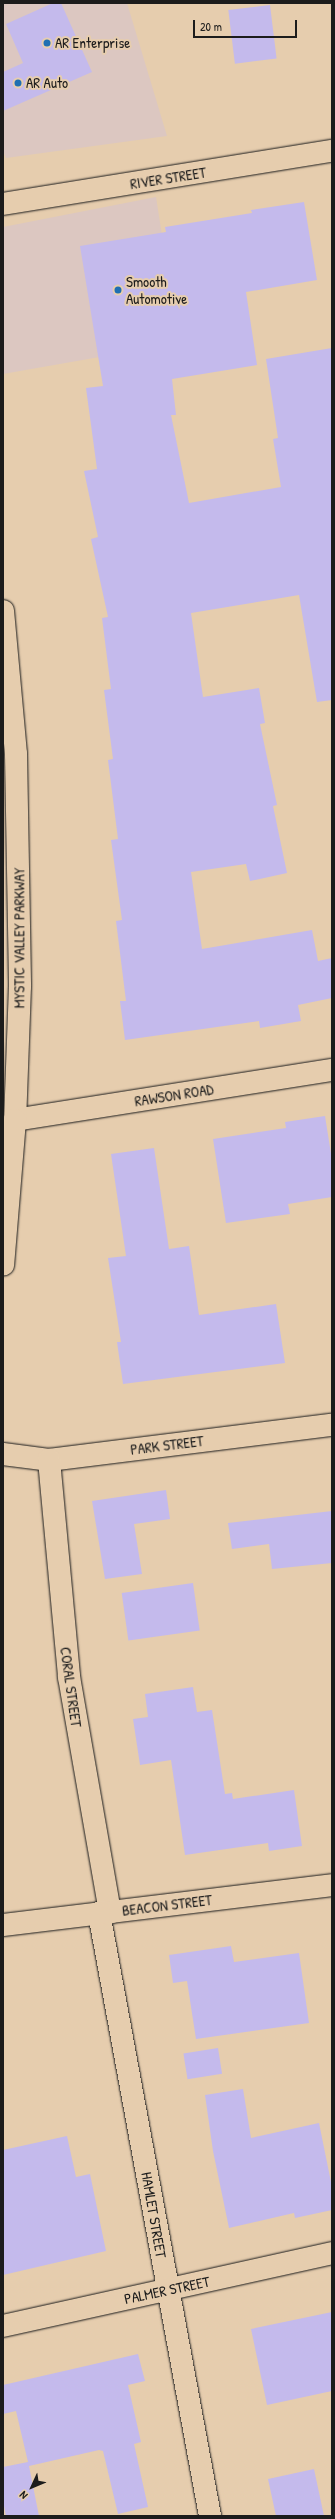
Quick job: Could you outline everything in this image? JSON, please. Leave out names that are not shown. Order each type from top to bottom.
[{"type":"street","name":"RIVER STREET","points":[[3,204],[332,151]]},
{"type":"street","name":"MYSTIC VALLEY PARKWAY","points":[[3,611],[16,754],[20,986],[15,1120],[3,1265]]},
{"type":"street","name":"RAWSON ROAD","points":[[15,1120],[332,1070]]},
{"type":"street","name":"PARK STREET","points":[[3,1454],[50,1460],[332,1425]]},
{"type":"street","name":"CORAL STREET","points":[[50,1460],[69,1677],[105,1913]]},
{"type":"street","name":"BEACON STREET","points":[[3,1925],[332,1885]]},
{"type":"street","name":"HAMLET STREET","points":[[105,1913],[168,2290],[210,2516]]},
{"type":"street","name":"PALMER STREET","points":[[3,2326],[332,2253]]},
{"type":"shaded area","points":[[3,3],[127,3],[167,136],[6,158],[3,151]]},
{"type":"shaded area","points":[[156,197],[179,343],[3,374],[3,227]]},
{"type":"building","name":"AR Enterprise","points":[[53,3],[61,3],[92,72],[3,111],[3,72],[23,63],[6,24]]},
{"type":"building","points":[[270,5],[277,59],[235,64],[228,10]]},
{"type":"building","points":[[304,202],[317,280],[246,292],[257,365],[172,379],[176,415],[171,415],[189,503],[281,487],[273,439],[278,438],[266,359],[332,348],[332,700],[317,702],[299,595],[191,613],[203,697],[259,688],[265,723],[260,724],[277,805],[273,806],[287,873],[250,881],[246,864],[191,872],[202,949],[312,930],[318,961],[332,958],[332,998],[298,1005],[301,1021],[260,1028],[259,1021],[125,1040],[120,1001],[126,1001],[116,921],[122,920],[111,840],[118,839],[108,760],[113,759],[104,690],[111,689],[102,618],[108,617],[91,539],[98,537],[84,471],[97,469],[86,388],[103,386],[80,246],[166,232],[165,227],[252,213],[251,210]]},
{"type":"building","points":[[325,1116],[332,1160],[332,1197],[288,1204],[290,1214],[226,1223],[213,1139],[286,1128],[285,1122]]},
{"type":"building","points":[[154,1148],[169,1249],[189,1246],[199,1315],[276,1304],[285,1363],[123,1384],[117,1342],[121,1342],[108,1258],[126,1256],[111,1154]]},
{"type":"building","points":[[166,1490],[170,1519],[134,1524],[142,1574],[105,1579],[92,1501]]},
{"type":"building","points":[[332,1511],[332,1563],[272,1569],[269,1544],[232,1549],[228,1523]]},
{"type":"building","points":[[193,1583],[200,1631],[128,1641],[122,1593]]},
{"type":"building","points":[[193,1687],[197,1712],[212,1710],[225,1794],[232,1793],[233,1799],[294,1790],[302,1846],[269,1851],[268,1843],[185,1855],[171,1760],[140,1765],[133,1719],[148,1717],[145,1694]]},
{"type":"building","points":[[231,1946],[234,1962],[299,1953],[309,2023],[196,2039],[187,1981],[173,1983],[169,1955]]},
{"type":"building","points":[[218,2048],[222,2074],[187,2079],[183,2053]]},
{"type":"building","points":[[243,2089],[251,2138],[319,2123],[332,2187],[332,2210],[295,2218],[294,2213],[229,2228],[213,2151],[205,2095]]},
{"type":"building","points":[[67,2136],[76,2177],[90,2174],[106,2251],[3,2275],[3,2150]]},
{"type":"building","points":[[332,2312],[332,2391],[267,2405],[251,2329]]},
{"type":"building","points":[[138,2354],[145,2381],[128,2385],[141,2442],[134,2444],[148,2507],[118,2514],[103,2451],[99,2450],[29,2466],[39,2516],[6,2516],[3,2501],[3,2467],[28,2462],[16,2411],[3,2414],[3,2385]]},
{"type":"building","points":[[314,2469],[324,2516],[276,2516],[268,2479]]},
{"type":"place","name":"AR Enterprise","points":[[47,43]]},
{"type":"place","name":"AR Auto","points":[[18,83]]},
{"type":"place","name":"Smooth Automotive","points":[[118,290]]}]
